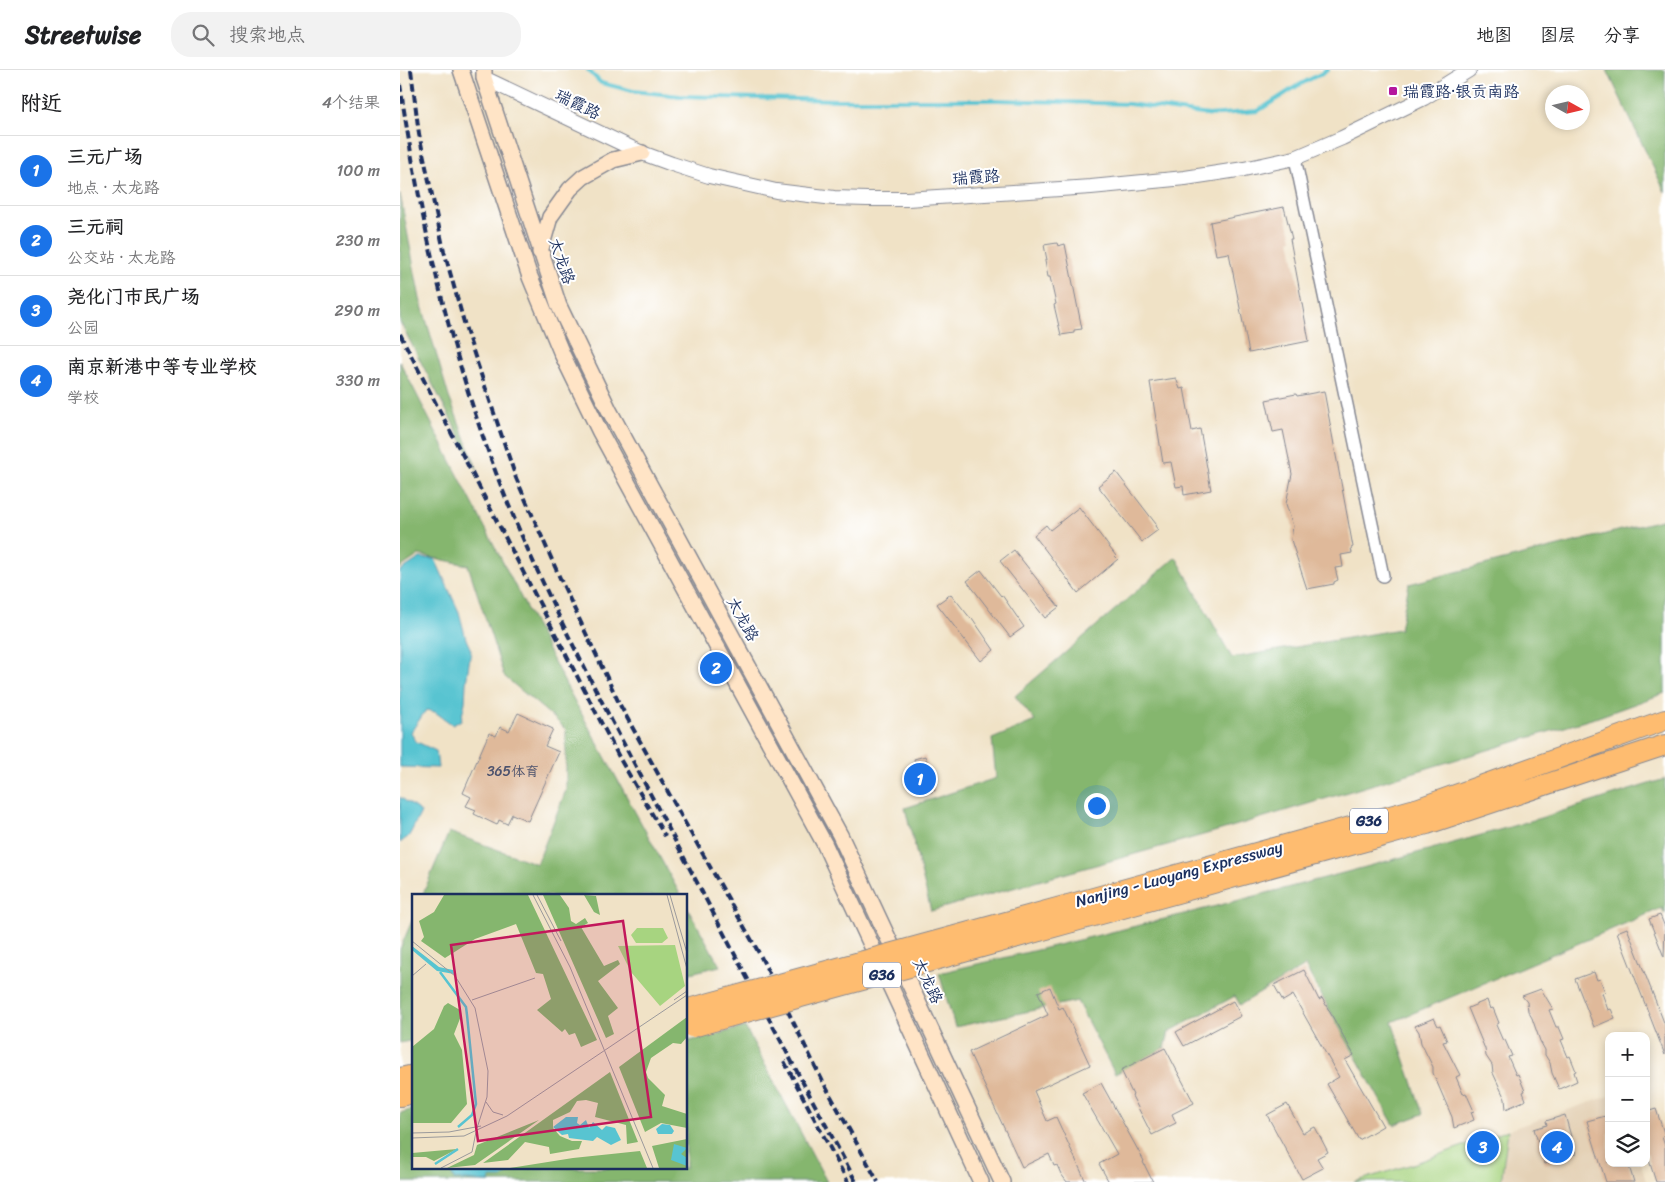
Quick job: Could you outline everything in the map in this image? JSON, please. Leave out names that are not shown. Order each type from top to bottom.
[{"type":"highway","name":"Nanjing - Luoyang Expressway","points":[[1070,913],[1419,808],[1665,720]]},
{"type":"highway","name":"Nanjing - Luoyang Expressway","points":[[688,1018],[1070,913],[1427,824],[1665,745]]},
{"type":"main road","points":[[461,70],[530,277],[562,354],[600,432],[824,843],[981,1182]]},
{"type":"main road","name":"太龙路","points":[[480,73],[558,306],[609,410],[840,835],[1002,1182]]},
{"type":"main road","points":[[540,252],[550,217],[570,189],[583,177],[613,160],[642,154]]},
{"type":"street","name":"瑞霞路","points":[[480,73],[642,154],[709,176],[776,191],[834,198],[867,199],[933,197],[1091,187],[1184,178],[1244,169],[1295,158],[1424,98],[1469,70]]},
{"type":"street","points":[[1295,158],[1383,576]]},
{"type":"shaded area","points":[[1605,1097],[1605,1167],[1642,1167],[1646,1182],[1501,1182],[1508,1130]]},
{"type":"green space","points":[[1607,70],[1665,70],[1665,192]]},
{"type":"green space","points":[[400,194],[420,299],[449,397],[478,471],[400,322]]},
{"type":"green space","points":[[400,362],[568,689],[680,894],[423,894],[449,832],[537,864],[566,790],[566,730],[504,676],[468,565],[419,555],[400,568]]},
{"type":"green space","points":[[1665,519],[1665,693],[1598,717],[1221,830],[931,911],[905,808],[996,778],[992,739],[1035,721],[1015,696],[1176,557],[1232,658],[1400,629],[1409,584]]},
{"type":"green space","points":[[1665,779],[1665,914],[1662,908],[1392,1022],[1423,1114],[1394,1125],[1305,966],[1240,1005],[1235,996],[1169,1032],[1165,1048],[1115,1074],[1077,1001],[955,1027],[939,973],[1294,886],[1526,822]]},
{"type":"green space","points":[[688,909],[720,966],[688,974]]},
{"type":"green space","points":[[412,921],[412,1040],[400,1043],[400,949]]},
{"type":"green space","points":[[745,1027],[827,1182],[400,1182],[400,1113],[412,1110],[412,1170],[688,1170],[688,1041]]},
{"type":"green space","points":[[1508,1130],[1501,1182],[1354,1182],[1413,1164]]},
{"type":"water","points":[[420,558],[435,559],[459,612],[471,650],[461,720],[453,725],[435,712],[426,710],[411,732],[415,741],[436,751],[438,768],[400,767],[400,571]]},
{"type":"water","points":[[400,797],[421,812],[409,836],[400,843]]},
{"type":"water","points":[[448,1170],[512,1170],[502,1178],[490,1178],[490,1182],[454,1180],[451,1172]]},
{"type":"building","points":[[1284,207],[1292,239],[1290,239],[1309,341],[1249,353],[1229,253],[1216,255],[1210,222]]},
{"type":"building","points":[[1057,243],[1058,246],[1065,244],[1082,329],[1074,330],[1074,333],[1061,335],[1050,277],[1048,277],[1044,245]]},
{"type":"building","points":[[1176,378],[1180,389],[1184,388],[1192,431],[1200,429],[1211,490],[1184,495],[1183,486],[1176,487],[1171,462],[1163,463],[1150,382]]},
{"type":"building","points":[[1324,391],[1353,547],[1351,548],[1352,553],[1341,555],[1343,567],[1335,568],[1338,580],[1334,584],[1307,589],[1291,540],[1293,526],[1286,504],[1292,474],[1283,430],[1273,432],[1266,400]]},
{"type":"building","points":[[1116,472],[1156,524],[1155,526],[1158,530],[1142,542],[1098,486]]},
{"type":"building","points":[[1079,507],[1118,559],[1078,593],[1034,535],[1046,525],[1050,530]]},
{"type":"building","points":[[1014,550],[1059,607],[1045,618],[1000,561]]},
{"type":"building","points":[[981,570],[1002,595],[1024,627],[1010,637],[967,581]]},
{"type":"building","points":[[951,594],[972,618],[994,650],[981,661],[937,604]]},
{"type":"building","points":[[518,713],[553,729],[545,746],[559,752],[528,821],[512,814],[507,824],[499,820],[497,825],[474,814],[476,810],[466,806],[471,797],[463,793],[489,733],[496,736],[500,727],[509,731]]},
{"type":"building","points":[[925,756],[935,791],[924,794],[914,759]]},
{"type":"building","points":[[1660,915],[1665,927],[1664,957],[1649,919]]},
{"type":"building","points":[[1627,928],[1665,1025],[1665,1055],[1617,932]]},
{"type":"building","points":[[1304,970],[1319,1000],[1322,998],[1354,1055],[1345,1060],[1383,1126],[1359,1140],[1327,1084],[1339,1077],[1293,995],[1283,1001],[1274,985]]},
{"type":"building","points":[[1594,972],[1597,980],[1600,979],[1605,992],[1602,993],[1608,1010],[1611,1009],[1615,1018],[1594,1027],[1575,979]]},
{"type":"building","points":[[1050,987],[1059,1009],[1063,1007],[1090,1065],[1034,1091],[1047,1121],[1056,1117],[1086,1182],[1067,1182],[1057,1165],[1054,1166],[1049,1154],[1022,1167],[969,1052],[1048,1015],[1038,992]]},
{"type":"building","points":[[1541,989],[1553,1009],[1549,1010],[1556,1027],[1559,1027],[1564,1039],[1561,1040],[1576,1071],[1574,1072],[1577,1081],[1559,1089],[1528,1011],[1527,1002],[1522,996]]},
{"type":"building","points":[[1487,1000],[1490,1009],[1493,1008],[1499,1023],[1496,1025],[1512,1056],[1508,1057],[1525,1091],[1523,1092],[1526,1100],[1506,1109],[1505,1099],[1468,1008]]},
{"type":"building","points":[[1233,1001],[1241,1016],[1184,1046],[1176,1032]]},
{"type":"building","points":[[1434,1018],[1438,1026],[1440,1025],[1447,1041],[1443,1042],[1460,1075],[1456,1077],[1463,1094],[1466,1093],[1474,1111],[1471,1112],[1474,1120],[1454,1128],[1452,1117],[1433,1073],[1433,1067],[1415,1026]]},
{"type":"building","points":[[1165,1048],[1194,1103],[1172,1114],[1176,1123],[1152,1135],[1121,1070]]},
{"type":"building","points":[[1101,1083],[1144,1161],[1153,1182],[1109,1182],[1099,1164],[1117,1154],[1082,1093]]},
{"type":"building","points":[[1287,1104],[1303,1133],[1315,1127],[1328,1152],[1317,1158],[1323,1168],[1302,1179],[1267,1115]]},
{"type":"building","points":[[1656,1109],[1665,1136],[1662,1137],[1665,1146],[1665,1182],[1656,1182],[1650,1163],[1650,1111]]},
{"type":"building","points":[[1565,1115],[1576,1154],[1545,1164],[1534,1129],[1547,1125],[1546,1121]]},
{"type":"building","points":[[1605,1116],[1605,1167],[1629,1167],[1634,1182],[1606,1182],[1587,1121]]},
{"type":"waterway","points":[[588,70],[601,83],[633,91],[680,96],[836,100],[997,100],[1129,104],[1209,115],[1258,111],[1297,86],[1328,70]]},
{"type":"railway","points":[[411,70],[419,134],[444,251],[467,333],[516,478],[563,585],[620,705],[759,953],[822,1080],[878,1182]]},
{"type":"railway","points":[[400,84],[417,186],[439,288],[467,388],[501,486],[535,566],[593,684],[856,1182]]},
{"type":"railway","points":[[400,334],[620,759],[665,836]]},
{"type":"railway","points":[[784,1061],[848,1182]]},
{"type":"place","name":"瑞霞路·银贡南路","points":[[1393,91]]},
{"type":"place","name":"三元祠","points":[[716,668]]},
{"type":"place","name":"三元广场","points":[[920,779]]},
{"type":"place","name":"尧化门市民广场","points":[[1483,1147]]},
{"type":"place","name":"南京新港中等专业学校","points":[[1557,1147]]}]
